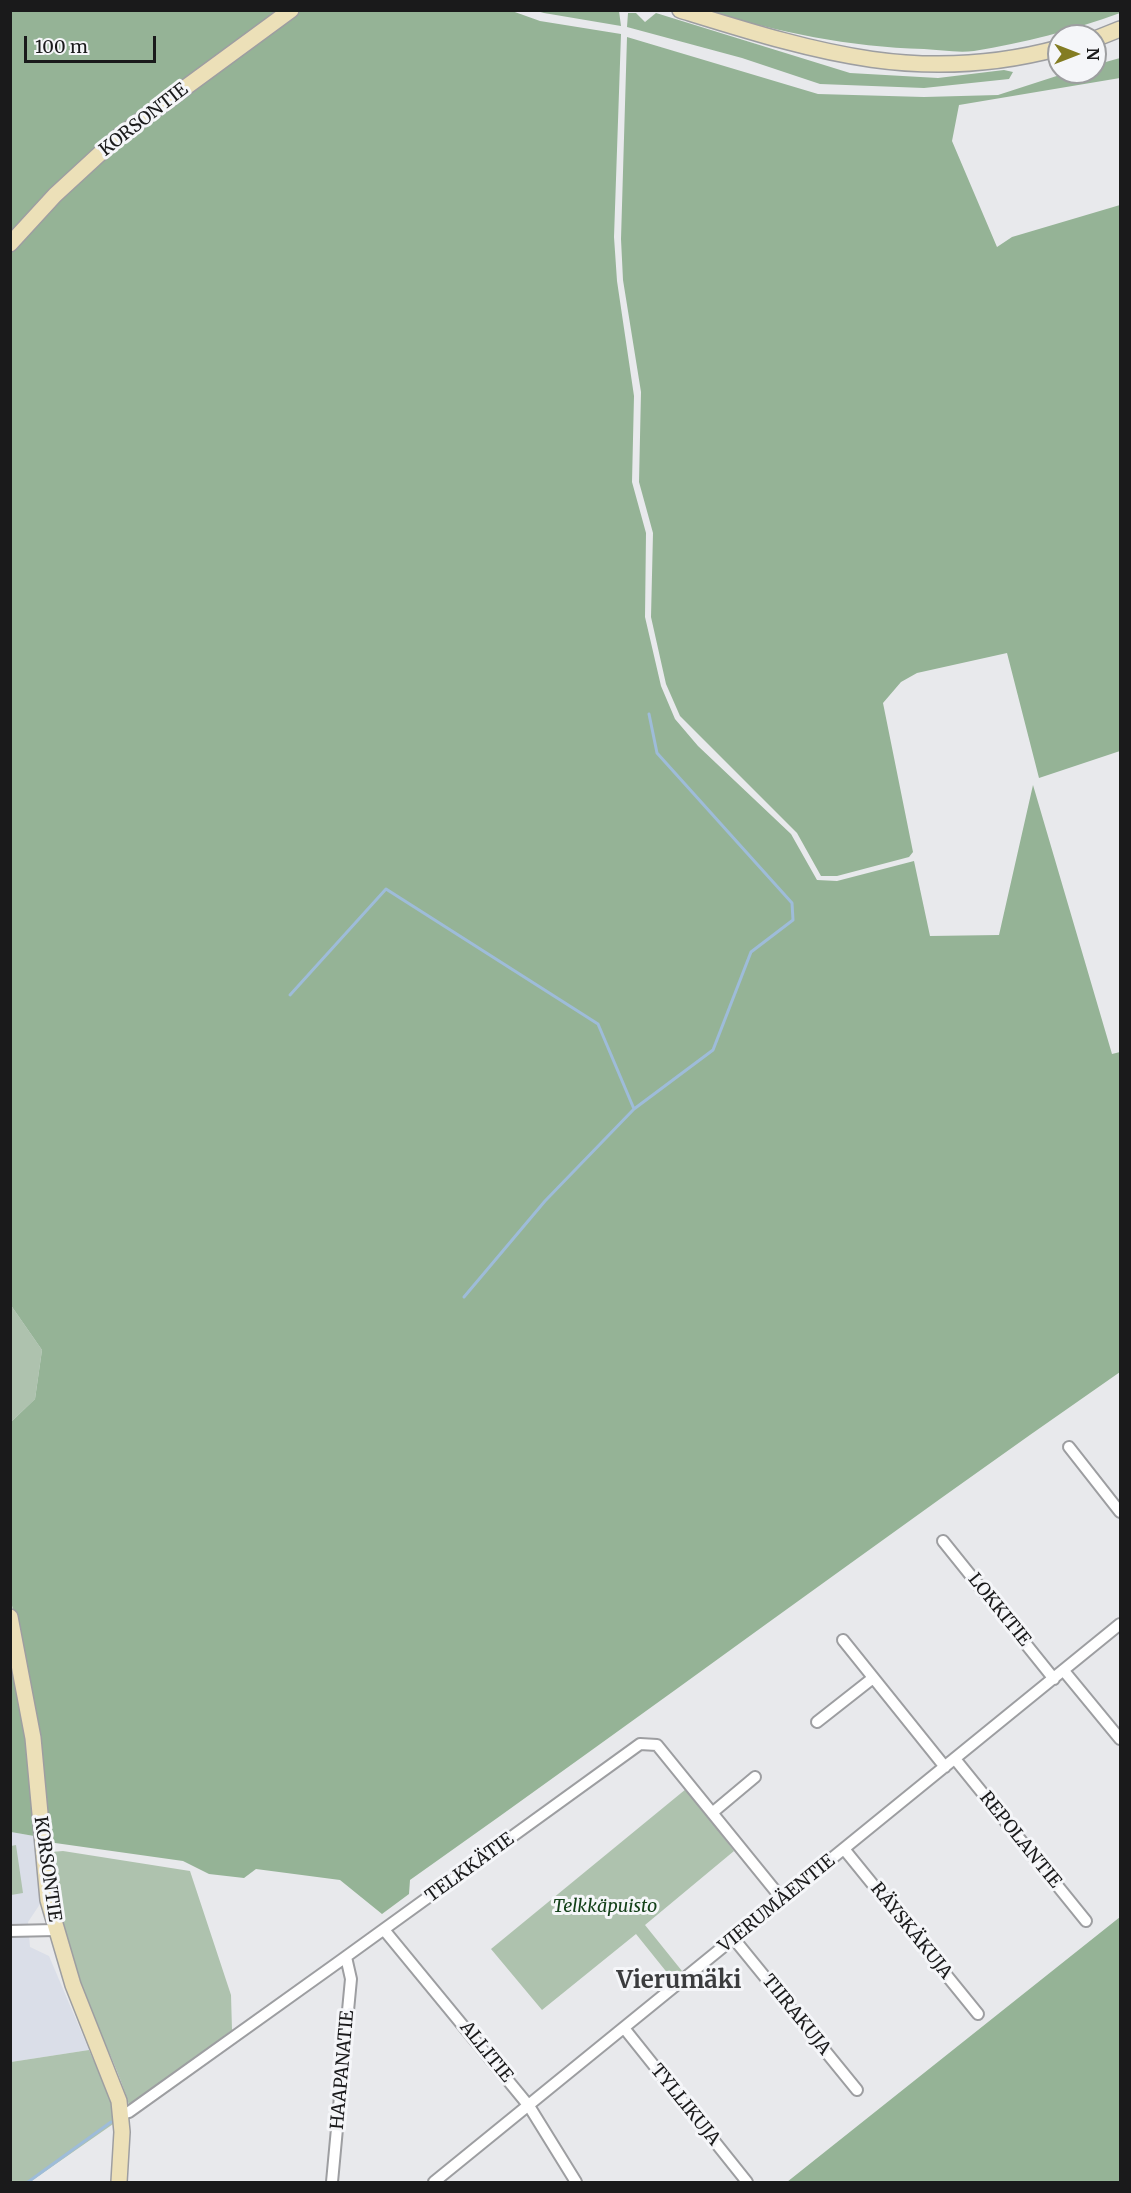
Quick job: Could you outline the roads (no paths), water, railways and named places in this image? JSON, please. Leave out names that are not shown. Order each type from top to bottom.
[{"type":"main road","name":"KORSONTIE","points":[[10,244],[56,195],[118,137],[291,10]]},
{"type":"main road","points":[[680,10],[798,46],[883,63],[965,65],[1047,52]]},
{"type":"main road","name":"KORSONTIE","points":[[10,1617],[33,1738],[48,1900],[73,1985],[115,2086],[122,2114],[119,2182]]},
{"type":"street","points":[[1069,1447],[1120,1512]]},
{"type":"street","name":"LOKKITIE","points":[[943,1540],[1054,1679]]},
{"type":"street","name":"VIERUMÄENTIE","points":[[434,2182],[1120,1624]]},
{"type":"street","points":[[843,1640],[945,1767]]},
{"type":"street","points":[[1064,1671],[1120,1739]]},
{"type":"street","points":[[818,1722],[873,1678]]},
{"type":"street","name":"TELKKÄTIE","points":[[122,2114],[129,2112],[385,1930],[640,1744],[657,1745],[782,1899]]},
{"type":"street","name":"REPOLANTIE","points":[[955,1759],[1086,1920]]},
{"type":"street","points":[[712,1813],[755,1777]]},
{"type":"street","name":"RÄYSKÄKUJA","points":[[844,1849],[978,2014]]},
{"type":"street","points":[[10,1931],[55,1930]]},
{"type":"street","name":"ALLITIE","points":[[385,1930],[529,2106],[576,2182]]},
{"type":"street","name":"TIIRAKUJA","points":[[734,1939],[857,2091]]},
{"type":"street","name":"HAAPANATIE","points":[[333,2182],[350,2000],[351,1980],[346,1957]]},
{"type":"street","name":"TYLLIKUJA","points":[[624,2028],[747,2182]]},
{"type":"waterway","points":[[464,1297],[545,1201],[634,1109],[713,1050],[751,952],[793,920],[792,903],[657,753],[649,714]]},
{"type":"waterway","points":[[290,995],[386,889],[598,1024],[634,1109]]},
{"type":"waterway","points":[[28,2182],[111,2122]]},
{"type":"district","name":"Vierumäki","points":[[679,1981]]},
{"type":"park label","name":"Telkkäpuisto","points":[[605,1907]]}]
